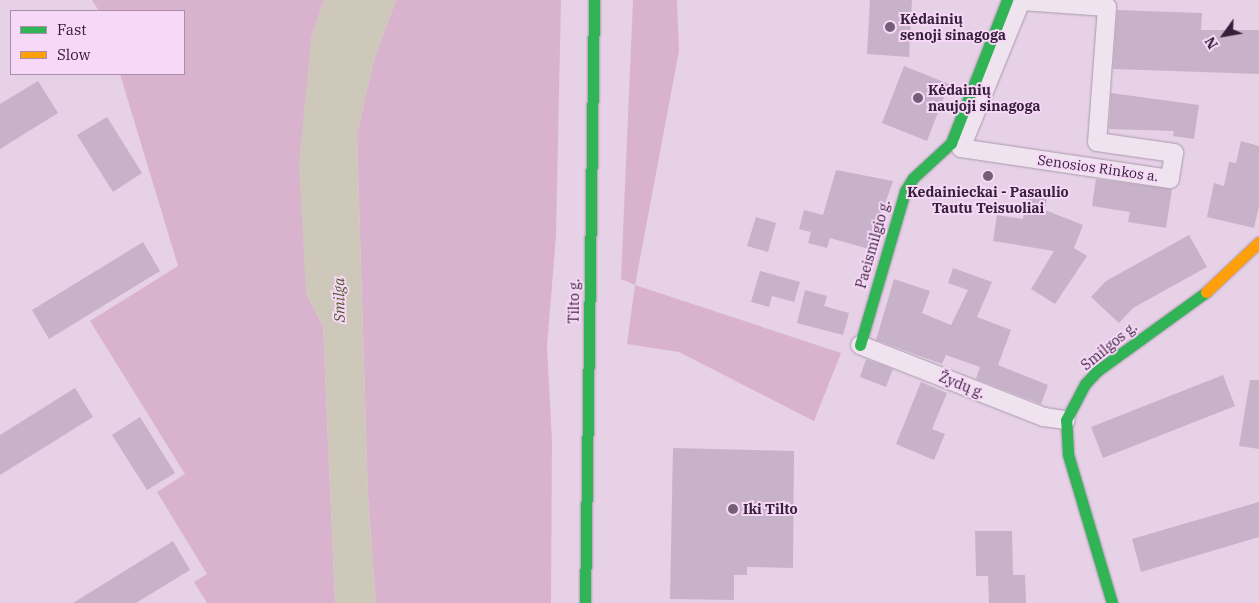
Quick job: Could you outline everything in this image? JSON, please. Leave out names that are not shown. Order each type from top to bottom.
[{"type":"street","name":"Tilto g.","points":[[585,603],[594,0]]},
{"type":"street","name":"Paeismilgio g.","points":[[860,345],[905,191],[913,178],[951,143],[1007,0]]},
{"type":"street","name":"Senosios Rinkos a.","points":[[1021,1],[1107,7],[1097,142],[1174,153],[1170,179],[961,148],[1021,1]]},
{"type":"street","name":"Smilgos g.","points":[[1066,420],[1085,384],[1097,371],[1214,287],[1259,242]]},
{"type":"street","name":"Žydų g.","points":[[860,345],[1044,417],[1066,420]]},
{"type":"street","points":[[1066,420],[1068,454],[1112,603]]},
{"type":"shaded area","points":[[92,0],[324,0],[311,40],[306,293],[323,326],[335,603],[207,603],[194,582],[207,574],[157,492],[185,474],[90,321],[178,266],[120,75],[185,75],[185,10],[98,10]]},
{"type":"shaded area","points":[[396,0],[561,0],[556,235],[547,347],[552,440],[551,603],[376,603],[368,497],[357,134],[374,60]]},
{"type":"shaded area","points":[[633,0],[677,0],[679,51],[635,285],[621,279]]},
{"type":"shaded area","points":[[635,285],[841,353],[814,421],[679,352],[627,344]]},
{"type":"water","name":"Smilga","points":[[324,0],[396,0],[374,60],[357,134],[368,497],[376,603],[335,603],[323,326],[306,293],[299,163],[311,40]]},
{"type":"building","name":"Kėdainių senoji sinagoga","points":[[870,0],[912,0],[909,57],[867,54]]},
{"type":"building","points":[[1117,10],[1202,13],[1201,30],[1259,30],[1259,74],[1113,69]]},
{"type":"building","name":"Kėdainių naujoji sinagoga","points":[[904,66],[949,84],[927,141],[882,123]]},
{"type":"building","points":[[38,81],[58,113],[0,149],[0,104]]},
{"type":"building","points":[[1111,93],[1199,105],[1194,139],[1173,136],[1174,131],[1109,129]]},
{"type":"building","points":[[107,117],[142,173],[113,192],[77,135]]},
{"type":"building","points":[[1241,141],[1259,146],[1259,206],[1254,228],[1207,217],[1214,183],[1224,186],[1229,162],[1236,163]]},
{"type":"building","points":[[836,170],[893,181],[869,249],[830,238],[827,248],[808,243],[811,232],[799,229],[804,210],[823,215]]},
{"type":"building","points":[[1096,179],[1172,189],[1166,228],[1128,222],[1130,212],[1092,206]]},
{"type":"building","points":[[1028,187],[1048,190],[1045,210],[1083,225],[1074,248],[1087,256],[1055,304],[1031,289],[1054,251],[993,241],[997,215],[1023,219]]},
{"type":"building","points":[[756,217],[776,223],[768,252],[747,246]]},
{"type":"building","points":[[1189,235],[1207,267],[1133,308],[1119,323],[1091,297],[1106,281]]},
{"type":"building","points":[[143,242],[160,271],[49,339],[32,310]]},
{"type":"building","points":[[953,268],[992,282],[977,317],[1011,330],[998,365],[1048,385],[1041,404],[976,379],[980,367],[946,355],[942,364],[876,340],[894,279],[930,291],[922,313],[951,325],[968,290],[948,283]]},
{"type":"building","points":[[760,271],[800,282],[794,302],[772,296],[769,307],[751,302]]},
{"type":"building","points":[[805,290],[827,296],[824,306],[849,313],[843,335],[797,323]]},
{"type":"building","points":[[866,359],[893,369],[886,387],[860,377]]},
{"type":"building","points":[[1223,375],[1235,406],[1103,458],[1091,427]]},
{"type":"building","points":[[1250,380],[1259,380],[1259,449],[1239,446]]},
{"type":"building","points":[[921,382],[947,393],[932,429],[945,434],[934,460],[896,444]]},
{"type":"building","points":[[75,388],[93,417],[0,475],[0,435]]},
{"type":"building","points":[[140,417],[175,473],[147,490],[112,435]]},
{"type":"building","name":"Iki Tilto","points":[[673,448],[794,451],[793,568],[747,567],[747,575],[734,575],[734,600],[670,599]]},
{"type":"building","points":[[1259,502],[1259,537],[1141,572],[1132,539]]},
{"type":"building","points":[[975,531],[1012,531],[1013,575],[1025,575],[1026,603],[989,603],[988,576],[976,576]]},
{"type":"building","points":[[173,541],[190,570],[136,603],[73,603]]},
{"type":"traffic: fast","points":[[585,603],[594,0]]},
{"type":"traffic: fast","points":[[860,345],[905,191],[913,178],[951,143],[1007,0]]},
{"type":"traffic: fast","points":[[1112,603],[1068,454],[1066,420],[1085,384],[1097,371],[1206,292]]},
{"type":"traffic: slow","points":[[1206,292],[1259,242]]},
{"type":"place","name":"Kėdainių senoji sinagoga","points":[[890,27]]},
{"type":"place","name":"Kėdainių naujoji sinagoga","points":[[918,98]]},
{"type":"place","name":"Kedainieckai - Pasaulio Tautu Teisuoliai","points":[[988,176]]},
{"type":"place","name":"Iki Tilto","points":[[733,509]]}]
